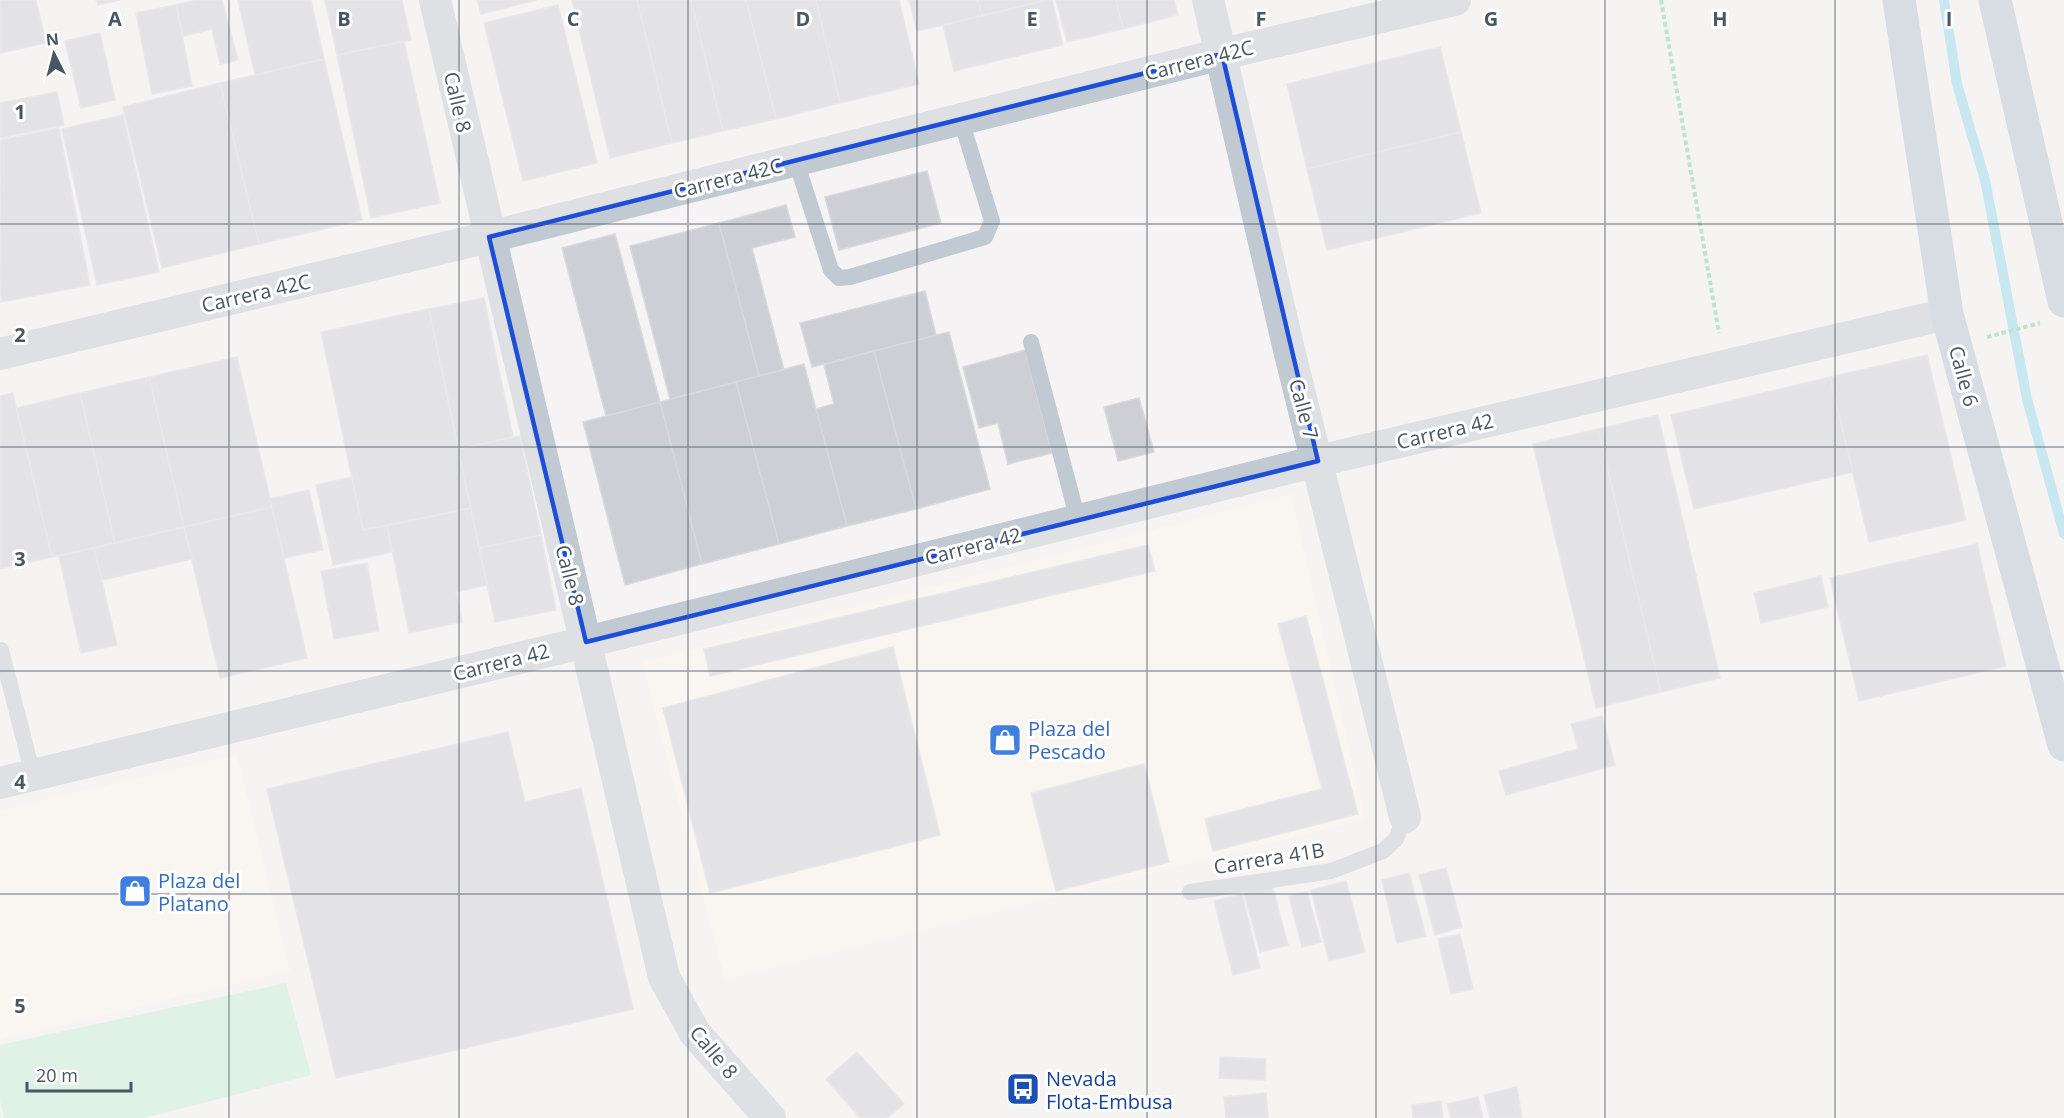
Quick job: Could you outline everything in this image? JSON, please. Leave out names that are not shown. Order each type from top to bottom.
[{"type":"main road","name":"Calle 6","points":[[1899,0],[1947,314],[2064,745]]},
{"type":"main road","points":[[1995,0],[2062,282]]},
{"type":"street","name":"Calle 8","points":[[435,0],[664,977],[695,1033],[770,1118]]},
{"type":"street","name":"Calle 7","points":[[1209,0],[1289,350],[1405,817]]},
{"type":"street","name":"Carrera 42C","points":[[0,354],[489,237],[1222,54],[1455,0]]},
{"type":"street","name":"Carrera 42","points":[[0,783],[586,642],[1318,460],[1947,314]]},
{"type":"lane","points":[[796,161],[831,270],[839,278],[850,277],[985,237],[992,221],[961,120]]},
{"type":"lane","points":[[1030,342],[1078,520]]},
{"type":"lane","points":[[1,650],[33,775]]},
{"type":"lane","name":"Carrera 41B","points":[[1190,892],[1331,871],[1383,851],[1396,838],[1405,817]]},
{"type":"path","points":[[1661,0],[1725,366]]},
{"type":"path","points":[[1995,335],[2038,324]]},
{"type":"highlighted area","points":[[1222,54],[1318,461],[586,642],[489,237]]},
{"type":"shaded area","name":"Plaza del Pescado","points":[[1291,494],[1365,819],[725,980],[642,662]]},
{"type":"shaded area","name":"Plaza del Platano","points":[[237,755],[290,971],[0,1040],[0,810]]},
{"type":"green space","points":[[286,983],[311,1075],[144,1118],[4,1118],[0,1101],[0,1045]]},
{"type":"building","points":[[0,0],[36,0],[46,43],[0,53]]},
{"type":"building","points":[[96,0],[120,0],[98,5]]},
{"type":"building","points":[[196,0],[222,0],[238,60],[220,64],[212,29],[184,36],[176,5]]},
{"type":"building","points":[[238,0],[311,0],[324,59],[255,75]]},
{"type":"building","points":[[325,0],[402,0],[411,40],[337,55]]},
{"type":"building","points":[[477,0],[537,0],[481,14]]},
{"type":"building","points":[[572,0],[637,0],[672,143],[610,158]]},
{"type":"building","points":[[637,0],[691,0],[723,131],[672,143]]},
{"type":"building","points":[[691,0],[746,0],[776,119],[723,131]]},
{"type":"building","points":[[746,0],[816,0],[840,103],[776,119]]},
{"type":"building","points":[[816,0],[899,0],[919,84],[840,103]]},
{"type":"building","points":[[909,0],[978,0],[982,16],[917,31]]},
{"type":"building","points":[[978,0],[1046,0],[982,16]]},
{"type":"building","points":[[1052,0],[1063,45],[954,71],[943,25]]},
{"type":"building","points":[[1056,0],[1116,0],[1123,29],[1067,42]]},
{"type":"building","points":[[1116,0],[1174,0],[1178,15],[1123,29]]},
{"type":"building","points":[[176,5],[192,86],[152,94],[136,13]]},
{"type":"building","points":[[558,5],[597,163],[523,181],[484,23]]},
{"type":"building","points":[[100,33],[115,100],[81,108],[65,41]]},
{"type":"building","points":[[404,41],[440,203],[371,218],[337,55]]},
{"type":"building","points":[[1440,47],[1461,132],[1307,169],[1287,84]]},
{"type":"building","points":[[324,59],[362,220],[259,244],[220,83]]},
{"type":"building","points":[[220,83],[259,244],[162,268],[123,107]]},
{"type":"building","points":[[57,92],[64,125],[0,138],[0,103]]},
{"type":"building","points":[[123,115],[159,272],[97,285],[62,129]]},
{"type":"building","points":[[59,128],[90,285],[1,302],[0,140]]},
{"type":"building","points":[[1461,132],[1481,213],[1327,250],[1307,169]]},
{"type":"building","points":[[927,171],[941,223],[839,250],[825,197]]},
{"type":"building","points":[[786,205],[795,237],[752,248],[784,370],[759,376],[719,223]]},
{"type":"building","points":[[719,223],[759,376],[670,399],[630,246]]},
{"type":"building","points":[[615,234],[660,402],[606,416],[562,248]]},
{"type":"building","points":[[925,291],[936,335],[812,367],[800,323]]},
{"type":"building","points":[[484,298],[513,437],[458,449],[429,309]]},
{"type":"building","points":[[429,309],[471,508],[363,530],[321,332]]},
{"type":"building","points":[[949,332],[990,489],[916,509],[874,351]]},
{"type":"building","points":[[1025,350],[1052,453],[1008,464],[998,423],[979,428],[963,367]]},
{"type":"building","points":[[874,351],[916,509],[847,526],[816,409],[834,404],[824,365]]},
{"type":"building","points":[[1927,355],[1966,520],[1869,542],[1830,377]]},
{"type":"building","points":[[237,357],[272,507],[184,527],[149,377]]},
{"type":"building","points":[[804,364],[847,526],[779,544],[736,382]]},
{"type":"building","points":[[149,377],[184,527],[115,543],[80,393]]},
{"type":"building","points":[[1830,377],[1853,472],[1694,509],[1671,415]]},
{"type":"building","points":[[736,382],[779,544],[702,564],[660,402]]},
{"type":"building","points":[[13,393],[52,557],[0,569],[0,396]]},
{"type":"building","points":[[80,393],[115,543],[52,557],[16,408]]},
{"type":"building","points":[[1139,398],[1154,452],[1118,461],[1104,407]]},
{"type":"building","points":[[660,402],[702,564],[625,585],[583,422]]},
{"type":"building","points":[[1658,415],[1720,678],[1661,692],[1598,429]]},
{"type":"building","points":[[1598,429],[1661,692],[1596,708],[1533,444]]},
{"type":"building","points":[[520,436],[541,535],[479,548],[458,449]]},
{"type":"building","points":[[352,477],[363,530],[387,526],[392,552],[333,565],[316,485]]},
{"type":"building","points":[[309,490],[323,550],[284,558],[270,499]]},
{"type":"building","points":[[272,507],[307,658],[220,678],[184,527]]},
{"type":"building","points":[[471,508],[487,585],[456,592],[462,622],[409,633],[387,526]]},
{"type":"building","points":[[184,527],[192,559],[102,580],[94,548]]},
{"type":"building","points":[[541,535],[556,610],[495,622],[479,548]]},
{"type":"building","points":[[1977,544],[2006,666],[1859,701],[1830,578]]},
{"type":"building","points":[[1148,545],[1155,571],[710,676],[704,649]]},
{"type":"building","points":[[94,548],[117,645],[81,653],[59,556]]},
{"type":"building","points":[[367,563],[379,631],[334,639],[321,571]]},
{"type":"building","points":[[1821,576],[1828,607],[1761,623],[1754,593]]},
{"type":"building","points":[[1306,616],[1358,814],[1213,851],[1205,819],[1322,789],[1278,624]]},
{"type":"building","points":[[893,647],[940,835],[710,893],[663,708]]},
{"type":"building","points":[[1602,716],[1615,765],[1506,795],[1499,771],[1578,749],[1571,724]]},
{"type":"building","points":[[508,732],[525,802],[581,788],[633,1009],[336,1078],[267,789]]},
{"type":"building","points":[[1144,764],[1169,862],[1056,891],[1031,793]]},
{"type":"building","points":[[1446,868],[1462,927],[1435,935],[1419,875]]},
{"type":"building","points":[[1409,873],[1426,936],[1397,943],[1382,880]]},
{"type":"building","points":[[1346,881],[1365,952],[1329,961],[1311,890]]},
{"type":"building","points":[[1272,885],[1288,945],[1260,952],[1244,893]]},
{"type":"building","points":[[1307,892],[1321,942],[1302,947],[1289,896]]},
{"type":"building","points":[[1242,894],[1260,968],[1233,975],[1214,901]]},
{"type":"building","points":[[1460,934],[1473,989],[1451,994],[1438,939]]},
{"type":"building","points":[[857,1052],[904,1104],[887,1118],[860,1118],[826,1079]]},
{"type":"building","points":[[1220,1057],[1266,1059],[1265,1080],[1219,1078]]},
{"type":"building","points":[[1517,1087],[1522,1118],[1490,1118],[1484,1095]]},
{"type":"building","points":[[1266,1093],[1268,1118],[1226,1118],[1224,1097]]},
{"type":"building","points":[[1478,1097],[1483,1118],[1451,1118],[1447,1104]]},
{"type":"building","points":[[1441,1101],[1443,1118],[1413,1118],[1412,1105]]},
{"type":"waterway","points":[[1944,0],[1957,84],[1985,180],[2027,399],[2064,534]]},
{"type":"place","name":"Plaza del Pescado","points":[[1005,740]]},
{"type":"place","name":"Plaza del Platano","points":[[135,891]]},
{"type":"place","name":"Nevada Flota-Embusa","points":[[1023,1089]]}]
